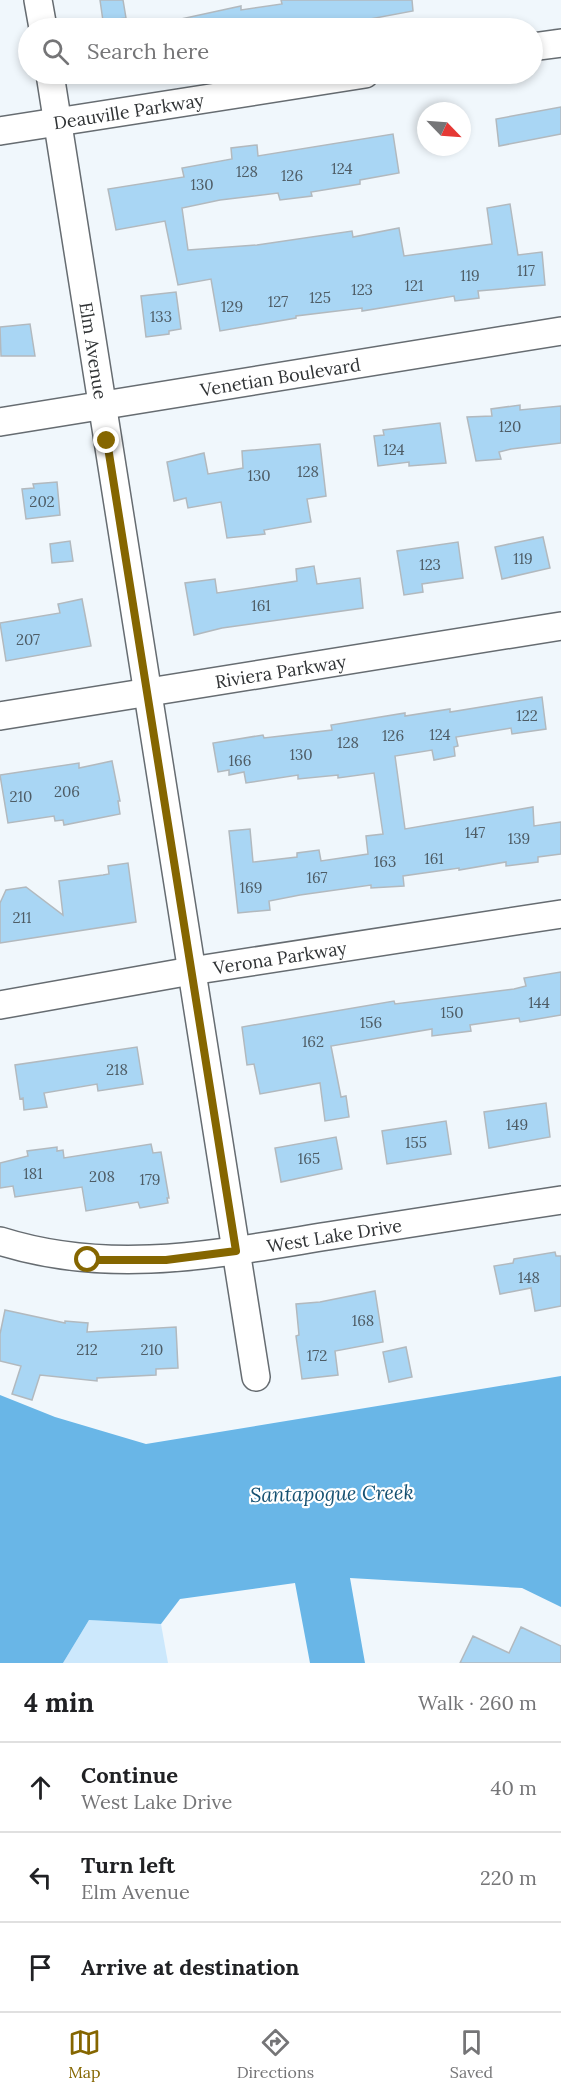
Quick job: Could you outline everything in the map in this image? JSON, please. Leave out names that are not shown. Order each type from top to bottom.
[{"type":"street","points":[[38,0],[41,18]]},
{"type":"street","points":[[543,45],[561,43]]},
{"type":"street","name":"Elm Avenue","points":[[51,84],[256,1377]]},
{"type":"street","name":"Deauville Parkway","points":[[0,131],[301,84]]},
{"type":"street","name":"Venetian Boulevard","points":[[0,423],[561,331]]},
{"type":"street","name":"Riviera Parkway","points":[[0,716],[148,695],[561,626]]},
{"type":"street","name":"Verona Parkway","points":[[0,1005],[191,971],[561,914]]},
{"type":"street","name":"West Lake Drive","points":[[0,1241],[48,1254],[88,1260],[166,1260],[561,1200]]},
{"type":"shaded area","points":[[89,1620],[161,1624],[168,1663],[63,1663]]},
{"type":"water","name":"Santapogue Creek","points":[[561,1376],[561,1607],[522,1588],[350,1578],[365,1663],[310,1663],[295,1583],[180,1599],[161,1624],[89,1620],[63,1663],[0,1663],[0,1395],[55,1417],[146,1444]]},
{"type":"building","points":[[100,0],[123,0],[126,18],[103,18]]},
{"type":"building","points":[[281,0],[412,0],[413,11],[376,18],[185,18],[241,6],[241,10],[282,4]]},
{"type":"building","points":[[561,107],[561,134],[499,146],[496,119]]},
{"type":"building","points":[[393,134],[399,173],[360,180],[360,184],[311,192],[312,196],[280,200],[278,193],[220,200],[182,208],[188,250],[257,245],[352,231],[353,237],[399,228],[404,256],[492,244],[487,208],[510,204],[518,255],[542,252],[545,285],[478,291],[479,298],[455,301],[454,296],[362,311],[362,308],[296,316],[296,318],[220,331],[211,279],[178,285],[165,221],[116,230],[108,189],[184,177],[182,168],[232,159],[231,148],[257,145],[258,156]]},
{"type":"building","points":[[176,292],[181,329],[169,331],[169,334],[146,337],[141,296]]},
{"type":"building","points":[[30,324],[35,356],[1,356],[0,327]]},
{"type":"building","points":[[520,405],[520,410],[561,406],[561,443],[511,449],[499,452],[501,459],[476,461],[467,417],[492,416],[491,409]]},
{"type":"building","points":[[440,423],[446,463],[409,466],[409,462],[378,466],[374,436],[384,435],[383,430]]},
{"type":"building","points":[[320,444],[326,496],[307,499],[311,522],[264,530],[265,534],[227,538],[221,502],[188,508],[186,498],[174,501],[167,462],[204,453],[208,474],[243,468],[242,451]]},
{"type":"building","points":[[57,482],[60,515],[26,519],[22,489],[34,488],[33,484]]},
{"type":"building","points":[[543,537],[550,568],[502,579],[495,547]]},
{"type":"building","points":[[70,541],[73,561],[52,563],[50,544]]},
{"type":"building","points":[[458,542],[463,578],[422,584],[423,592],[404,595],[397,551]]},
{"type":"building","points":[[314,566],[317,584],[360,578],[363,608],[222,628],[194,635],[185,583],[215,579],[217,593],[297,581],[296,569]]},
{"type":"building","points":[[82,599],[91,646],[6,661],[0,623],[60,613],[58,604]]},
{"type":"building","points":[[542,697],[546,729],[512,734],[511,728],[456,737],[458,746],[454,747],[455,756],[434,760],[432,750],[395,756],[405,829],[533,807],[534,826],[561,822],[561,854],[538,857],[538,862],[506,866],[506,862],[403,876],[404,886],[371,888],[371,885],[300,895],[269,901],[270,910],[238,913],[229,831],[250,829],[253,862],[297,857],[297,853],[319,850],[321,861],[368,854],[366,836],[383,834],[374,773],[338,778],[338,775],[298,779],[298,775],[246,783],[244,772],[229,775],[229,770],[218,772],[213,743],[263,735],[264,738],[332,730],[331,725],[405,713],[405,716],[450,709],[450,712]]},
{"type":"building","points":[[112,761],[120,801],[118,801],[120,814],[64,825],[63,820],[55,821],[54,816],[8,823],[0,775],[79,763],[79,768]]},
{"type":"building","points":[[128,863],[136,922],[0,943],[0,903],[6,890],[26,887],[63,915],[59,881],[109,874],[108,866]]},
{"type":"building","points":[[561,972],[561,1015],[520,1022],[519,1018],[470,1025],[471,1031],[432,1036],[432,1029],[331,1046],[341,1097],[346,1096],[349,1117],[325,1121],[320,1083],[260,1094],[254,1064],[247,1065],[242,1027],[394,1001],[395,1004],[514,989],[526,986],[524,978]]},
{"type":"building","points":[[137,1047],[143,1084],[98,1091],[97,1084],[44,1093],[47,1107],[24,1110],[15,1065]]},
{"type":"building","points":[[546,1103],[550,1137],[489,1148],[484,1112]]},
{"type":"building","points":[[446,1121],[451,1154],[387,1164],[382,1131]]},
{"type":"building","points":[[336,1137],[342,1169],[281,1182],[275,1148]]},
{"type":"building","points":[[151,1144],[153,1153],[161,1152],[168,1203],[140,1208],[138,1202],[86,1211],[82,1187],[15,1197],[13,1186],[0,1188],[0,1163],[28,1156],[27,1151],[57,1147],[57,1151],[63,1150],[64,1158]]},
{"type":"building","points":[[555,1252],[556,1256],[561,1256],[561,1306],[535,1311],[531,1288],[500,1294],[494,1266],[513,1263],[514,1259]]},
{"type":"building","points":[[375,1291],[383,1342],[335,1351],[338,1375],[302,1379],[296,1336],[299,1335],[296,1304],[320,1302]]},
{"type":"building","points":[[5,1310],[65,1323],[65,1321],[88,1323],[87,1332],[176,1327],[178,1368],[156,1369],[156,1375],[97,1378],[97,1381],[40,1375],[32,1400],[12,1394],[21,1366],[0,1361],[0,1334]]},
{"type":"building","points":[[406,1347],[412,1377],[389,1382],[383,1352]]},
{"type":"building","points":[[521,1627],[561,1646],[561,1663],[460,1663],[473,1636],[509,1653]]},
{"type":"route","points":[[88,1260],[166,1260],[236,1251],[107,441]]}]
